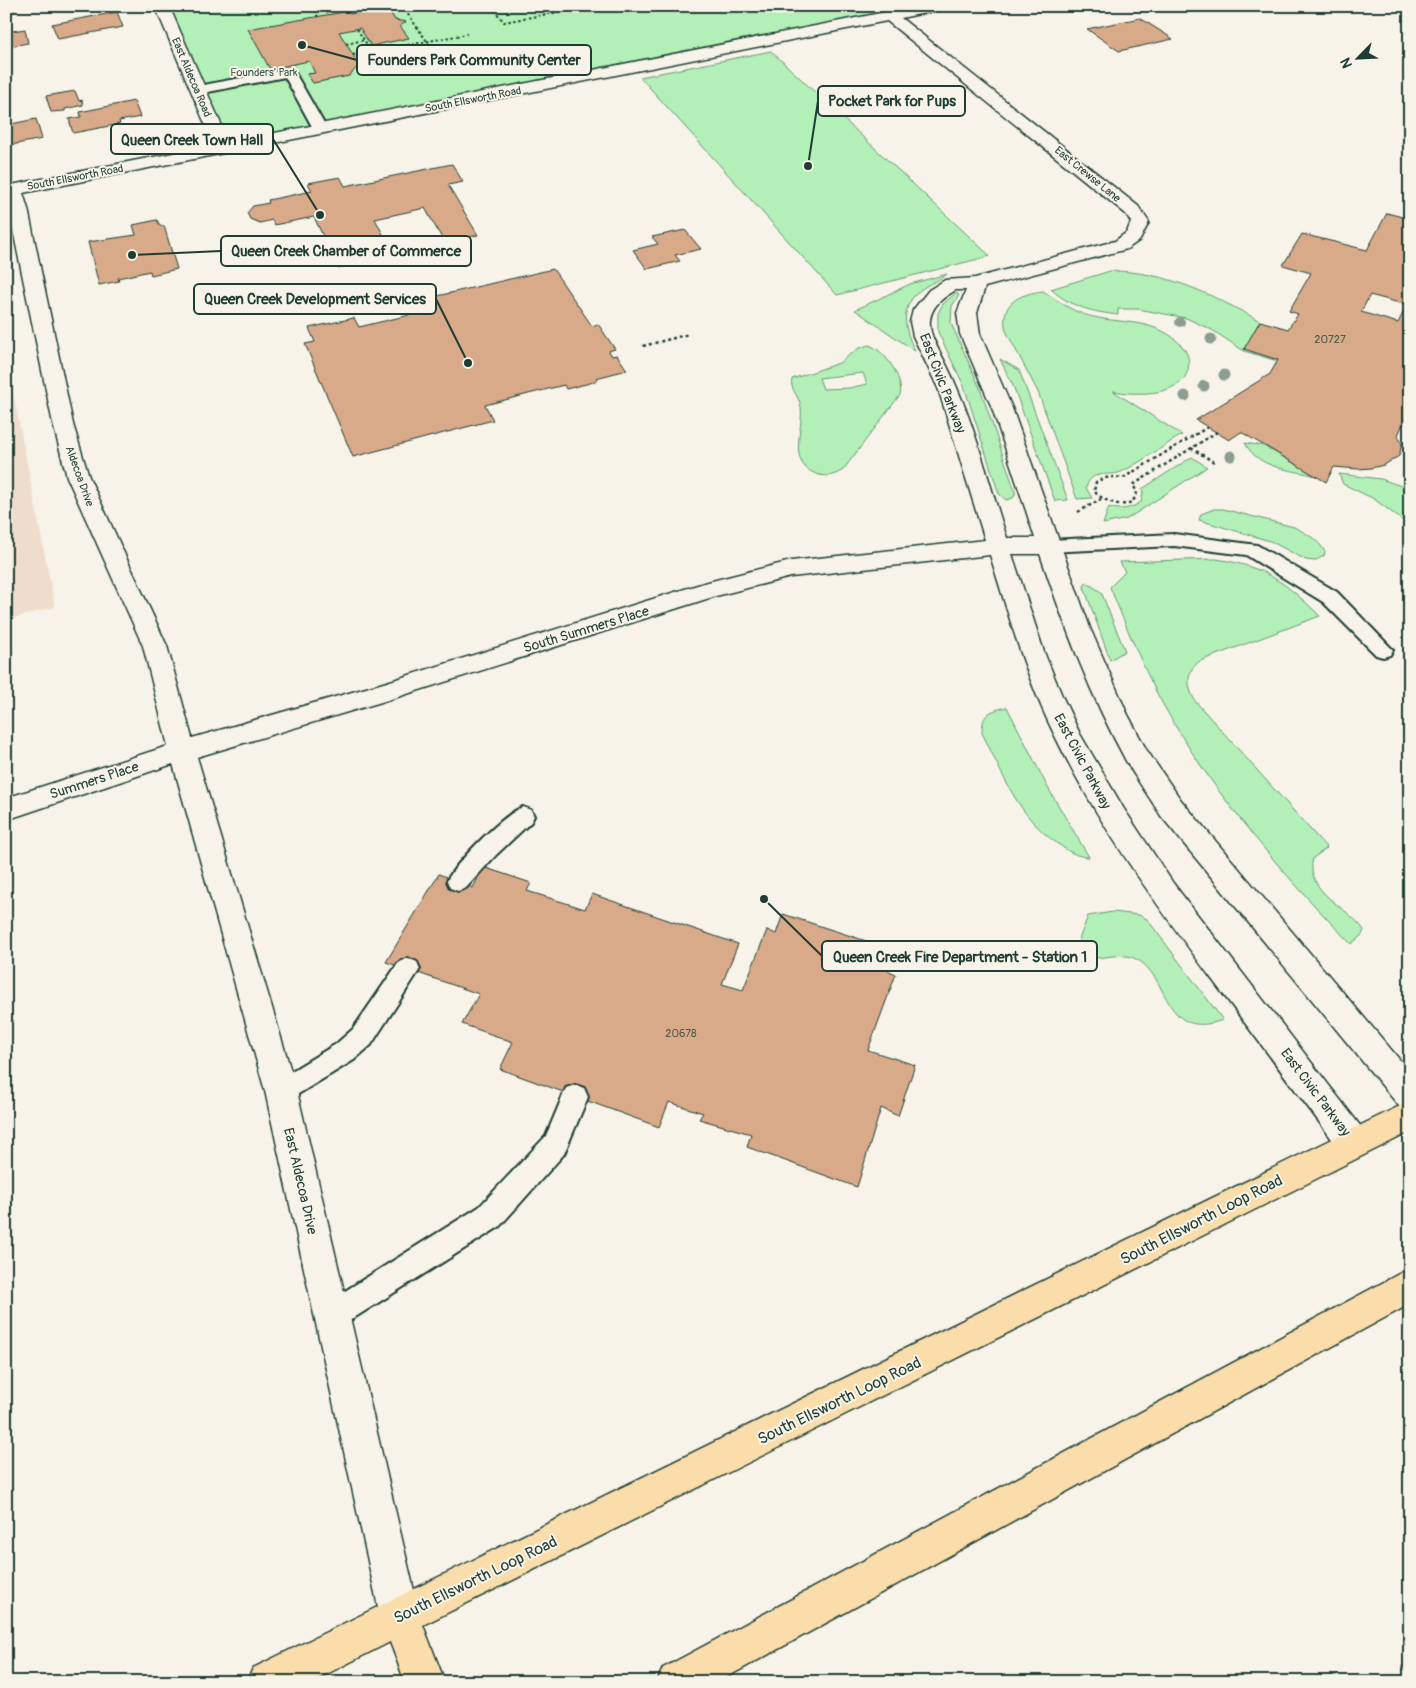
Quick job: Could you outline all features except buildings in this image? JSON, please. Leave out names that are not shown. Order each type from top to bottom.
[{"type":"main road","name":"South Ellsworth Loop Road","points":[[267,1682],[1410,1116]]},
{"type":"main road","points":[[677,1682],[1410,1285]]},
{"type":"main road","points":[[400,1616],[425,1682]]},
{"type":"street","points":[[6,7],[10,6]]},
{"type":"street","name":"East Aldecoa Road","points":[[162,6],[223,148]]},
{"type":"street","name":"South Ellsworth Road","points":[[10,191],[939,6]]},
{"type":"street","name":"East Crewse Lane","points":[[890,16],[1132,210],[1140,222],[1133,240],[1121,245],[977,284]]},
{"type":"street","name":"Aldecoa Drive","points":[[10,191],[19,210],[63,424],[78,477],[155,646],[182,751]]},
{"type":"street","name":"East Civic Parkway","points":[[977,284],[952,284],[936,294],[923,310],[920,322],[923,336],[948,388],[1032,652],[1050,698],[1068,737],[1114,817],[1163,892],[1354,1143]]},
{"type":"street","points":[[977,284],[967,313],[970,332],[1002,407],[1082,642],[1107,699],[1137,756],[1171,808],[1410,1096]]},
{"type":"street","name":"South Summers Place","points":[[182,751],[388,691],[712,589],[791,569],[998,546],[1048,546]]},
{"type":"street","name":"Summers Place","points":[[6,809],[182,751]]},
{"type":"street","name":"East Aldecoa Drive","points":[[182,751],[281,1091],[400,1616]]},
{"type":"lane","points":[[198,90],[289,73],[320,129]]},
{"type":"lane","points":[[1048,546],[1174,540],[1250,550],[1330,597],[1383,650]]},
{"type":"lane","points":[[458,882],[488,848],[522,816]]},
{"type":"lane","points":[[281,1091],[345,1052],[362,1037],[408,969]]},
{"type":"lane","points":[[331,1316],[489,1217],[555,1145],[575,1097]]},
{"type":"path","points":[[312,6],[318,17]]},
{"type":"path","points":[[402,6],[436,54]]},
{"type":"path","points":[[491,6],[504,22],[592,6]]},
{"type":"path","points":[[356,29],[371,51]]},
{"type":"path","points":[[353,54],[467,34]]},
{"type":"path","points":[[346,44],[364,40]]},
{"type":"path","points":[[466,75],[451,55],[479,49]]},
{"type":"path","points":[[358,63],[371,51]]},
{"type":"path","points":[[643,346],[689,334]]},
{"type":"path","points":[[1208,427],[1123,478],[1113,476],[1100,479],[1096,482],[1094,491],[1101,499],[1114,504],[1133,500],[1136,492],[1133,485],[1216,432]]},
{"type":"path","points":[[1191,448],[1214,462]]},
{"type":"path","points":[[1073,514],[1101,499]]},
{"type":"shaded area","points":[[6,355],[55,607],[6,620]]},
{"type":"green space","name":"Founders' Park","points":[[162,6],[940,6],[223,147]]},
{"type":"green space","points":[[771,51],[990,256],[837,295],[640,77]]},
{"type":"green space","points":[[1110,271],[1151,275],[1170,280],[1188,286],[1242,311],[1260,321],[1244,349],[1278,360],[1244,351],[1212,330],[1186,318],[1138,309],[1118,309],[1118,315],[1100,312],[1082,308],[1066,300],[1051,289]]},
{"type":"green space","points":[[947,274],[919,292],[908,306],[906,315],[907,332],[915,351],[855,310],[910,284]]},
{"type":"green space","points":[[1043,291],[1069,308],[1086,315],[1137,323],[1161,330],[1182,346],[1189,363],[1186,374],[1180,383],[1170,388],[1159,392],[1146,393],[1113,391],[1182,435],[1123,471],[1091,478],[1086,488],[1092,498],[1077,499],[1038,392],[1006,331],[1005,313],[1008,307],[1019,298],[1034,292]]},
{"type":"green space","points":[[956,293],[959,295],[952,306],[951,323],[980,388],[1015,491],[1013,498],[1006,500],[999,494],[964,386],[938,332],[938,313],[943,304]]},
{"type":"green space","points":[[869,345],[887,359],[899,381],[900,395],[843,470],[829,476],[818,475],[806,468],[801,461],[799,444],[801,407],[793,390],[792,379],[839,363],[859,348]],"holes":[[[863,373],[867,384],[849,388],[823,389],[819,378]]]},
{"type":"green space","points":[[1000,359],[1019,370],[1068,500],[1055,501],[1014,388]]},
{"type":"green space","points":[[1245,443],[1264,446],[1316,476],[1286,470],[1258,459]]},
{"type":"green space","points":[[1192,457],[1207,467],[1127,519],[1103,524],[1109,507],[1129,508],[1141,502],[1142,489]]},
{"type":"green space","points":[[1339,474],[1381,479],[1410,489],[1410,526],[1374,499],[1343,484]]},
{"type":"green space","points":[[1214,509],[1223,509],[1294,527],[1316,540],[1325,552],[1324,556],[1314,561],[1306,560],[1270,541],[1199,520],[1201,514]]},
{"type":"green space","points":[[1216,559],[1248,566],[1274,578],[1296,594],[1320,616],[1200,661],[1192,670],[1189,685],[1195,701],[1327,848],[1313,858],[1312,870],[1315,881],[1321,890],[1364,930],[1362,935],[1351,944],[1250,832],[1205,772],[1157,693],[1110,587],[1125,572],[1120,562]]},
{"type":"green space","points":[[1086,582],[1101,592],[1125,651],[1110,660],[1084,587]]},
{"type":"green space","points":[[1007,707],[1048,788],[1089,857],[1080,856],[1069,851],[1044,833],[1022,808],[1005,780],[982,733],[982,727],[983,721],[988,714]]},
{"type":"green space","points":[[1113,912],[1139,915],[1147,919],[1223,1020],[1203,1024],[1189,1022],[1178,1016],[1149,969],[1138,960],[1128,956],[1093,958],[1074,952],[1088,916]]},
{"type":"place","name":"Founders Park Community Center","points":[[302,45]]},
{"type":"place","name":"Pocket Park for Pups","points":[[808,166]]},
{"type":"place","name":"Queen Creek Town Hall","points":[[320,215]]},
{"type":"place","name":"Queen Creek Chamber of Commerce","points":[[132,255]]},
{"type":"place","name":"Queen Creek Development Services","points":[[468,363]]},
{"type":"place","name":"Queen Creek Fire Department - Station 1","points":[[764,899]]}]
